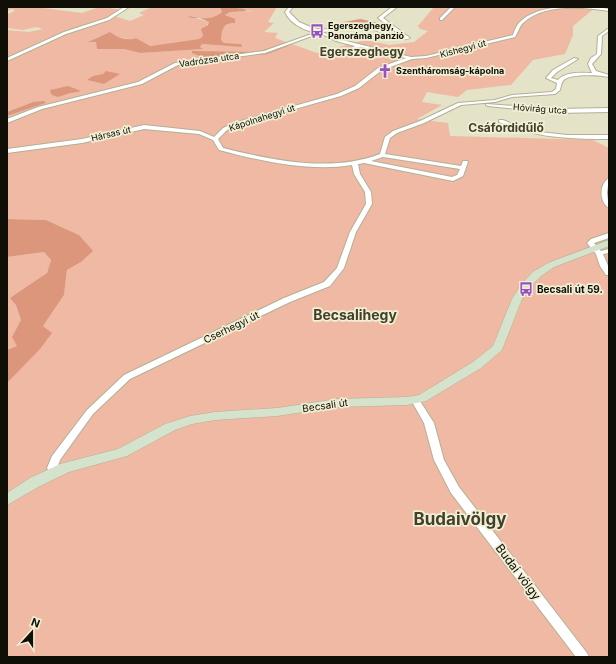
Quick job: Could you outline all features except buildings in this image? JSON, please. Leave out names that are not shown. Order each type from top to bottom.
[{"type":"main road","name":"Becsali út","points":[[7,500],[54,473],[75,464],[122,453],[170,427],[197,419],[277,412],[342,402],[415,400],[438,390],[492,355],[501,343],[517,298],[526,284],[537,274],[551,265],[597,251],[609,243]]},
{"type":"street","points":[[7,60],[65,33],[108,19],[127,7]]},
{"type":"street","name":"Kishegyi út","points":[[291,7],[287,13],[294,22],[322,31],[337,40],[411,58],[440,55],[461,48],[514,36],[519,25],[529,16],[555,8],[592,8],[609,10]]},
{"type":"street","points":[[322,31],[341,26],[359,26],[379,29],[400,38],[407,38],[380,18],[395,7]]},
{"type":"street","points":[[441,19],[453,7]]},
{"type":"street","points":[[600,74],[593,70],[590,64],[599,54],[600,36],[609,29]]},
{"type":"street","name":"Vadrózsa utca","points":[[7,121],[46,107],[140,83],[177,64],[265,52],[322,31]]},
{"type":"street","points":[[340,55],[360,45]]},
{"type":"street","name":"Kápolnahegyi út","points":[[215,139],[225,129],[236,124],[340,95],[357,87],[380,69],[411,58]]},
{"type":"street","points":[[559,82],[548,78],[555,71],[576,59]]},
{"type":"street","points":[[382,155],[388,138],[395,132],[422,122],[460,104],[495,101],[512,96],[553,93],[558,90],[559,82],[563,78],[572,75],[600,74],[609,76]]},
{"type":"street","name":"Hóvirág utca","points":[[471,103],[547,111],[609,110]]},
{"type":"street","points":[[501,121],[514,128],[555,135],[609,137]]},
{"type":"street","name":"Hársas út","points":[[7,150],[82,141],[144,127],[200,133],[215,139]]},
{"type":"street","points":[[215,139],[221,149],[273,161],[297,164],[355,164],[365,162],[382,155],[464,165],[460,176],[453,179],[365,162]]},
{"type":"street","name":"Cserhegyi út","points":[[54,473],[52,468],[55,459],[90,412],[127,377],[287,300],[327,284],[332,280],[340,268],[353,232],[369,204],[368,192],[357,174],[355,164]]},
{"type":"street","points":[[609,180],[604,186],[603,191],[609,206]]},
{"type":"street","points":[[609,235],[590,242],[590,245],[597,251],[609,273]]},
{"type":"street","points":[[597,251],[609,250]]},
{"type":"street","name":"Budai völgy","points":[[415,400],[428,423],[439,460],[455,490],[582,657]]},
{"type":"shaded area","points":[[7,7],[35,7],[82,13],[99,7],[111,7],[109,8],[121,10],[111,15],[130,21],[144,15],[139,13],[152,7],[220,7],[222,12],[214,17],[206,18],[189,16],[209,22],[202,32],[203,36],[199,39],[150,46],[136,38],[127,39],[105,35],[89,42],[96,42],[98,49],[124,49],[140,53],[202,49],[200,47],[202,44],[230,46],[241,44],[224,43],[220,40],[222,30],[228,24],[235,23],[230,17],[225,15],[230,12],[254,12],[237,7],[277,7],[268,22],[274,23],[264,32],[278,33],[275,38],[317,53],[365,40],[390,45],[414,42],[428,31],[420,29],[418,26],[434,7],[596,7],[573,26],[573,35],[565,54],[533,60],[511,85],[467,90],[458,97],[427,92],[422,102],[442,105],[417,119],[448,123],[450,136],[593,140],[609,148],[609,657],[7,657],[7,383],[51,333],[43,326],[64,295],[67,270],[81,262],[79,235],[46,220],[7,219],[7,116],[46,103],[33,102],[7,112],[7,30],[29,32],[43,29],[36,27],[23,30],[7,28],[7,14],[15,11],[12,9],[7,11]],"holes":[[[287,46],[268,54],[207,59],[192,52],[257,52]],[[103,74],[119,74],[104,84],[88,80]]]},
{"type":"shaded area","points":[[220,7],[237,7],[247,11],[255,11],[230,12],[225,15],[235,19],[235,23],[228,24],[224,27],[221,40],[224,43],[241,44],[242,47],[202,44],[200,47],[203,49],[140,53],[124,49],[97,49],[96,42],[88,42],[110,32],[123,38],[136,38],[150,46],[199,39],[203,36],[201,29],[208,25],[209,22],[200,18],[191,18],[188,16],[206,18],[214,17],[222,12]]},
{"type":"shaded area","points":[[360,19],[385,24],[398,32],[392,32],[369,26],[342,25],[339,23]]},
{"type":"shaded area","points":[[282,44],[288,46],[268,54],[261,55],[244,55],[207,59],[192,53],[192,51],[257,52]]},
{"type":"shaded area","points":[[106,71],[120,74],[104,84],[87,80],[93,76],[103,74]]},
{"type":"shaded area","points":[[68,86],[81,91],[69,93],[59,97],[51,94],[50,90]]},
{"type":"shaded area","points":[[44,101],[46,103],[7,116],[7,112],[33,102]]},
{"type":"shaded area","points":[[7,219],[46,220],[79,235],[93,251],[81,262],[67,270],[64,295],[43,326],[52,333],[40,349],[7,383],[7,350],[17,346],[12,337],[21,320],[16,305],[10,298],[47,273],[51,260],[44,252],[7,257]]},
{"type":"shaded area","points":[[44,252],[51,260],[47,273],[16,305],[21,320],[13,337],[17,346],[7,350],[7,257]]},
{"type":"place","name":"Egerszeghegy, Panoráma panzió","points":[[317,31]]},
{"type":"place","name":"Szentháromság-kápolna","points":[[385,71]]},
{"type":"place","name":"Becsali út 59.","points":[[526,289]]},
{"type":"district","name":"Egerszeghegy","points":[[362,52]]},
{"type":"district","name":"Csáfordidűlő","points":[[506,128]]},
{"type":"district","name":"Becsalihegy","points":[[355,315]]},
{"type":"district","name":"Budaivölgy","points":[[460,519]]}]
